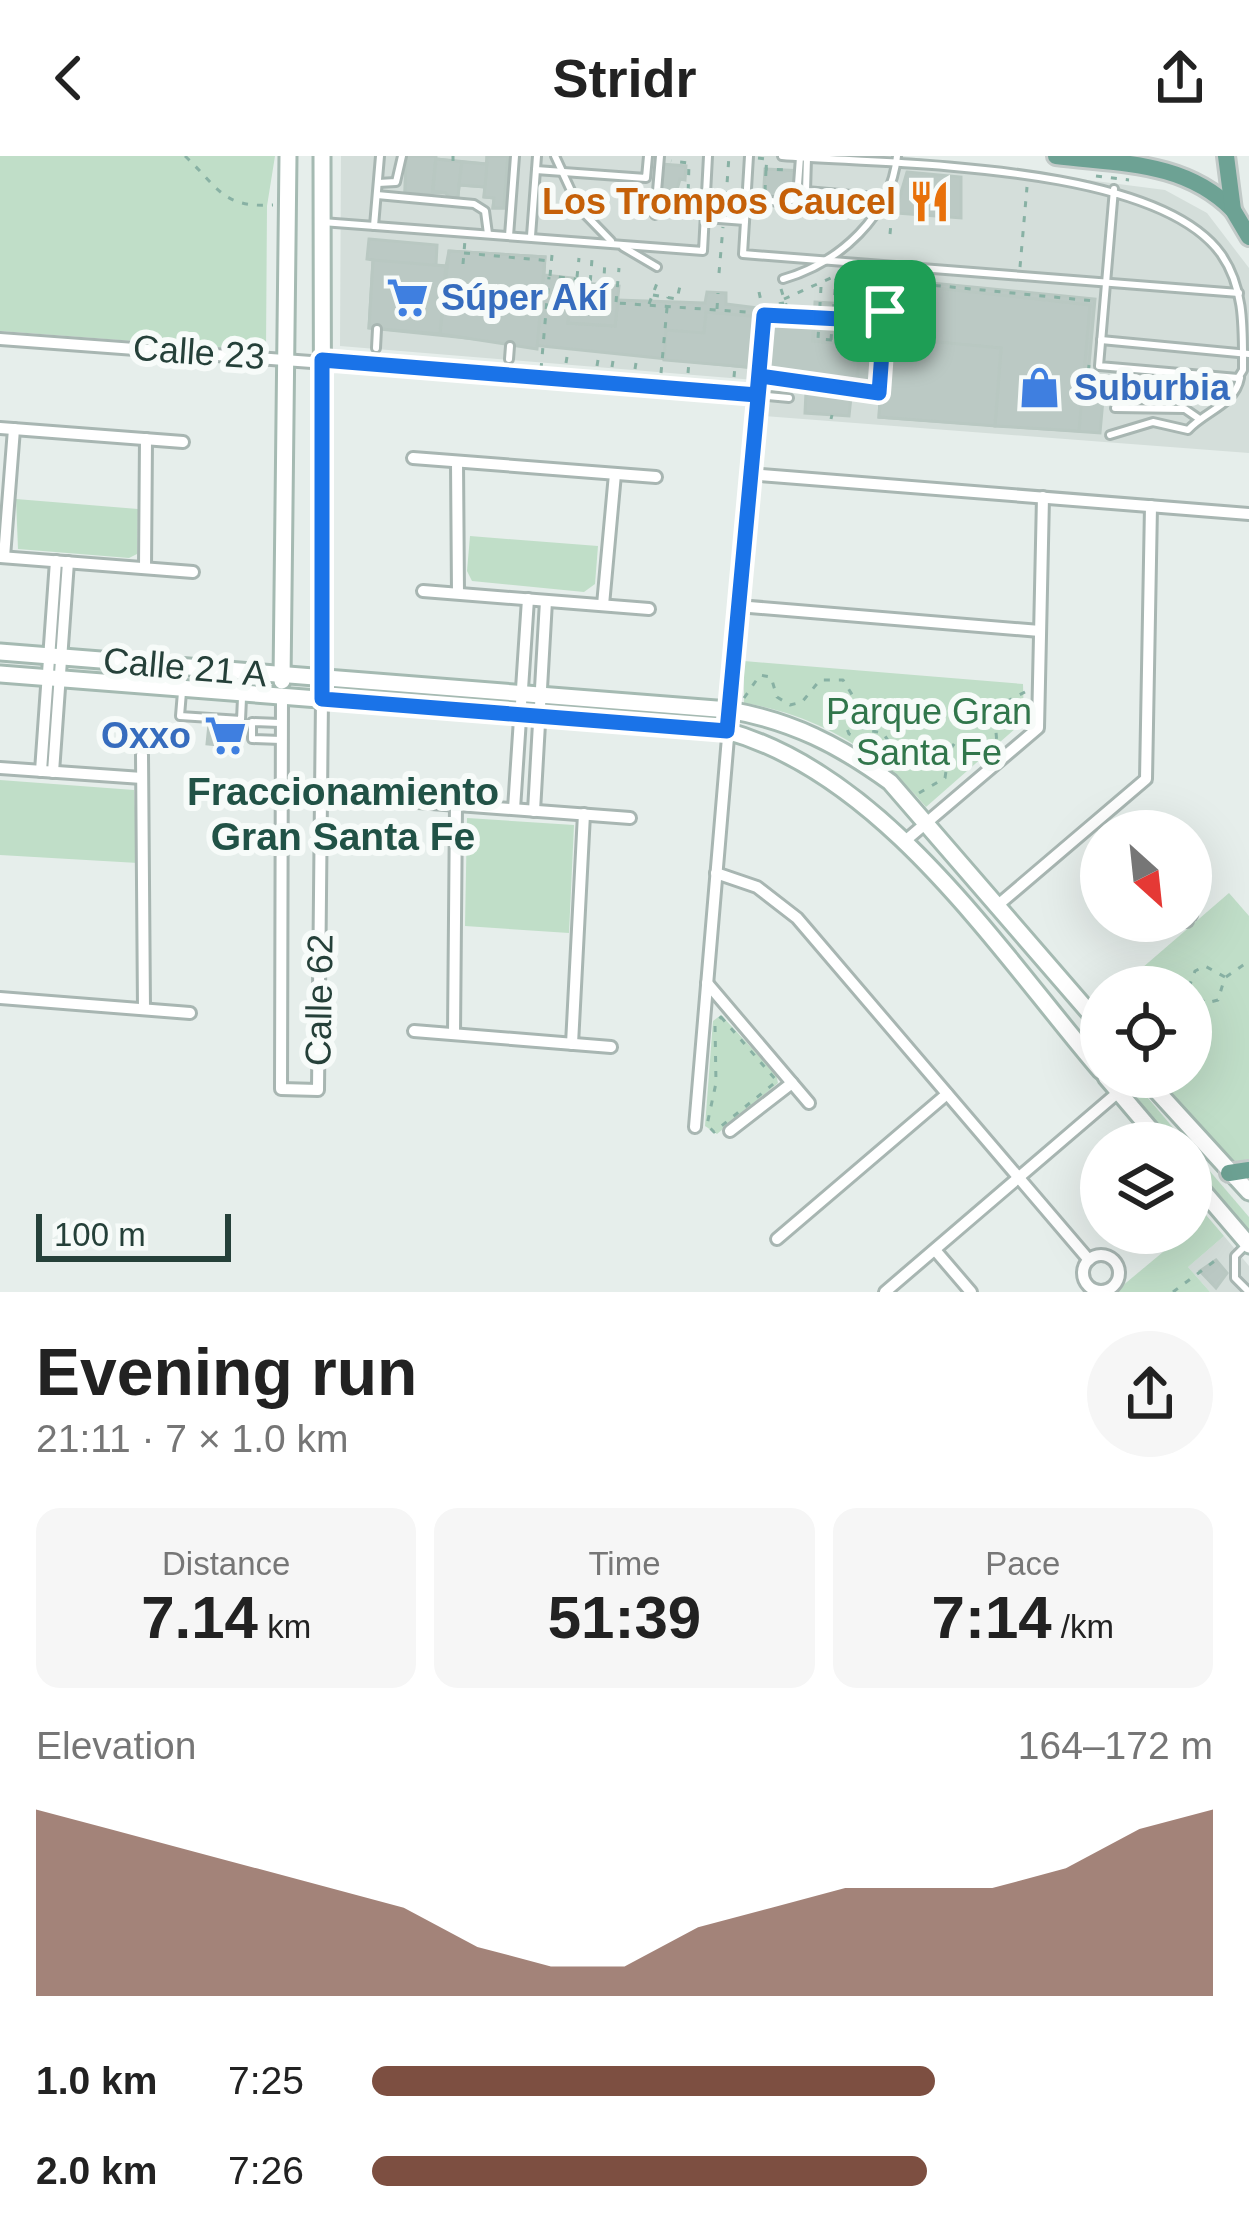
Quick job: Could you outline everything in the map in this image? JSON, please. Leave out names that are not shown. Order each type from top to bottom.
[{"type":"main road","name":"Calle 62","points":[[282,696],[288,156]]},
{"type":"main road","name":"Calle 62","points":[[322,156],[322,699]]},
{"type":"main road","points":[[1061,156],[1177,171],[1214,191],[1233,210],[1249,237]]},
{"type":"main road","points":[[1226,156],[1233,210]]},
{"type":"main road","name":"Calle 21 A","points":[[0,652],[522,694],[735,705],[824,738],[890,782],[1080,1001]]},
{"type":"main road","name":"Calle 21 A","points":[[0,674],[727,731],[781,749],[833,777],[905,841],[1080,1046]]},
{"type":"main road","name":"Calle 21 A","points":[[1124,1098],[1144,1122]]},
{"type":"main road","points":[[1159,1098],[1249,1192]]},
{"type":"main road","points":[[1229,1173],[1249,1170]]},
{"type":"main road","points":[[1212,1202],[1248,1244]]},
{"type":"street","name":"Calle 23","points":[[0,339],[757,395]]},
{"type":"street","points":[[695,1127],[727,731],[735,705],[737,606],[757,395]]},
{"type":"street","points":[[183,442],[7,428],[2,557],[193,572]]},
{"type":"street","points":[[146,439],[146,568]]},
{"type":"street","points":[[413,458],[656,477]]},
{"type":"street","points":[[457,461],[458,593]]},
{"type":"street","points":[[603,605],[615,474]]},
{"type":"street","points":[[748,474],[1249,514]]},
{"type":"street","points":[[905,841],[1038,728],[1043,497]]},
{"type":"street","points":[[1109,810],[1146,779],[1151,506]]},
{"type":"street","points":[[47,771],[44,677],[62,562]]},
{"type":"street","points":[[47,771],[65,657],[62,562]]},
{"type":"street","points":[[422,591],[649,609]]},
{"type":"street","points":[[514,809],[528,599]]},
{"type":"street","points":[[534,811],[546,601]]},
{"type":"street","points":[[737,606],[1040,631]]},
{"type":"street","name":"Calle 62","points":[[282,696],[281,1089],[318,1090],[322,699]]},
{"type":"street","points":[[142,755],[144,1009]]},
{"type":"street","points":[[0,768],[142,778]]},
{"type":"street","points":[[405,801],[630,818]]},
{"type":"street","points":[[454,1034],[456,805]]},
{"type":"street","points":[[572,1044],[584,814]]},
{"type":"street","points":[[998,904],[1080,835]]},
{"type":"street","points":[[716,873],[757,886],[786,908],[1089,1259]]},
{"type":"street","points":[[707,983],[809,1103]]},
{"type":"street","points":[[0,998],[190,1013]]},
{"type":"street","points":[[414,1031],[611,1047]]},
{"type":"street","points":[[724,1131],[792,1083]]},
{"type":"street","points":[[777,1239],[947,1094]]},
{"type":"street","points":[[885,1292],[1112,1098]]},
{"type":"street","points":[[934,1250],[970,1292]]},
{"type":"lane","points":[[374,226],[380,156]]},
{"type":"lane","points":[[378,183],[395,182],[401,156]]},
{"type":"lane","points":[[509,236],[515,156]]},
{"type":"lane","points":[[530,238],[537,156]]},
{"type":"lane","points":[[555,156],[592,226],[657,267]]},
{"type":"lane","points":[[536,170],[646,178],[648,156]]},
{"type":"lane","points":[[322,222],[703,250],[708,156]]},
{"type":"lane","points":[[782,156],[897,161],[1114,189],[1202,234],[1219,252],[1239,293],[1246,353],[1234,395],[1181,433],[1173,424],[1153,422],[1110,435]]},
{"type":"lane","points":[[753,157],[743,254],[1239,293]]},
{"type":"lane","points":[[655,214],[662,158]]},
{"type":"lane","points":[[746,197],[784,203],[797,198],[804,158]]},
{"type":"lane","points":[[804,158],[806,191],[886,198]]},
{"type":"lane","points":[[781,282],[861,231],[886,198],[897,161]]},
{"type":"lane","points":[[1114,189],[1099,366],[1232,380],[1241,374]]},
{"type":"lane","points":[[376,195],[474,203],[484,212],[488,234]]},
{"type":"lane","points":[[705,218],[745,221]]},
{"type":"lane","points":[[376,348],[377,329]]},
{"type":"lane","points":[[1101,340],[1246,353]]},
{"type":"lane","points":[[509,358],[510,346]]},
{"type":"lane","points":[[760,376],[757,395],[789,398]]},
{"type":"lane","points":[[1114,408],[1185,410],[1198,418]]},
{"type":"lane","points":[[182,688],[180,716],[241,720],[242,693]]},
{"type":"lane","points":[[281,724],[253,722],[252,739],[281,740]]},
{"type":"lane","points":[[1248,1244],[1235,1256],[1235,1279],[1249,1292]]},
{"type":"path","points":[[185,156],[227,200],[244,207],[287,205]]},
{"type":"path","points":[[765,191],[772,156]]},
{"type":"path","points":[[753,157],[767,159],[769,169]]},
{"type":"path","points":[[661,195],[688,196],[690,159],[662,158]]},
{"type":"path","points":[[769,169],[793,170]]},
{"type":"path","points":[[1020,269],[1028,178]]},
{"type":"path","points":[[890,234],[892,212]]},
{"type":"path","points":[[463,264],[465,238]]},
{"type":"path","points":[[464,254],[551,258],[541,378]]},
{"type":"path","points":[[579,258],[575,313],[602,314],[605,260]]},
{"type":"path","points":[[588,314],[592,259]]},
{"type":"path","points":[[616,303],[619,268]]},
{"type":"path","points":[[550,275],[577,279]]},
{"type":"path","points":[[648,305],[659,278]]},
{"type":"path","points":[[831,340],[836,278]]},
{"type":"path","points":[[762,306],[836,278],[1095,299]]},
{"type":"path","points":[[844,341],[849,278]]},
{"type":"path","points":[[822,283],[818,339],[857,342],[863,279]]},
{"type":"path","points":[[758,292],[764,315],[760,376],[834,386],[833,393],[879,393],[890,281]]},
{"type":"path","points":[[590,282],[604,283]]},
{"type":"path","points":[[781,282],[789,316]]},
{"type":"path","points":[[904,312],[905,282]]},
{"type":"path","points":[[861,304],[918,314],[918,283]]},
{"type":"path","points":[[652,295],[677,299],[680,286]]},
{"type":"path","points":[[717,311],[718,292]]},
{"type":"path","points":[[904,303],[915,304],[918,295]]},
{"type":"path","points":[[662,371],[668,297]]},
{"type":"path","points":[[575,300],[859,320]]},
{"type":"path","points":[[835,301],[847,301]]},
{"type":"path","points":[[566,363],[568,351]]},
{"type":"path","points":[[597,366],[599,354]]},
{"type":"path","points":[[612,367],[614,355]]},
{"type":"path","points":[[635,369],[637,357]]},
{"type":"path","points":[[688,373],[689,362]]},
{"type":"path","points":[[734,377],[735,366]]},
{"type":"path","points":[[1088,376],[1105,377],[1104,384],[1234,395]]},
{"type":"path","points":[[857,380],[857,392]]},
{"type":"path","points":[[735,705],[760,675],[771,677],[777,697],[790,705],[802,703],[820,680],[843,680],[856,701],[845,726],[848,734],[858,738],[872,730],[883,733],[889,742],[888,766]]},
{"type":"path","points":[[914,791],[927,792],[942,782],[956,740],[969,739],[985,749],[997,744],[996,705],[1024,692],[1039,692]]},
{"type":"path","points":[[1212,1000],[1218,1000],[1225,977],[1249,961]]},
{"type":"path","points":[[1212,970],[1225,977]]},
{"type":"path","points":[[721,1017],[777,1081],[724,1131],[707,1124],[716,1083],[715,1024],[721,1017]]},
{"type":"path","points":[[1173,1292],[1216,1260]]},
{"type":"shaded area","points":[[341,156],[901,156],[1165,190],[1207,213],[1249,268],[1249,453],[764,416],[766,381],[340,346]]},
{"type":"shaded area","points":[[1224,1236],[1249,1266],[1249,1292],[1210,1292],[1188,1267],[1203,1254],[1212,1254],[1212,1246]]},
{"type":"green space","points":[[0,156],[275,156],[267,206],[266,351],[0,331]]},
{"type":"green space","points":[[16,499],[138,509],[137,554],[129,558],[18,549]]},
{"type":"green space","points":[[470,536],[598,546],[595,584],[584,592],[472,581],[467,571]]},
{"type":"green space","name":"Parque Gran Santa Fe","points":[[744,661],[1023,684],[1024,721],[926,807],[888,769],[844,738],[796,716],[744,703]]},
{"type":"green space","points":[[0,780],[134,790],[138,863],[0,855]]},
{"type":"green space","points":[[467,818],[574,825],[569,933],[465,926]]},
{"type":"green space","points":[[1229,893],[1249,916],[1249,1159],[1229,1164],[1212,1145],[1212,1122],[1192,1122],[1171,1098],[1212,1098],[1212,966],[1144,966],[1172,942],[1212,942],[1212,908]]},
{"type":"green space","points":[[721,1015],[776,1074],[778,1083],[717,1134],[705,1126],[713,1021]]},
{"type":"green space","points":[[1138,1098],[1148,1098],[1168,1122],[1154,1122]]},
{"type":"green space","points":[[1212,1174],[1249,1217],[1249,1238],[1212,1195]]},
{"type":"green space","points":[[1212,1222],[1224,1236],[1212,1246]]},
{"type":"green space","points":[[1161,1254],[1203,1254],[1188,1267],[1210,1292],[1115,1292]]},
{"type":"building","points":[[406,156],[487,164],[487,156],[508,156],[504,208],[493,208],[494,198],[484,197],[485,187],[459,185],[458,196],[451,201],[446,193],[405,193]]},
{"type":"building","points":[[406,156],[436,156],[432,195],[405,193]]},
{"type":"building","points":[[487,156],[508,156],[504,208],[493,208],[494,198],[484,197]]},
{"type":"building","points":[[436,159],[462,162],[458,196],[451,201],[446,193],[433,191]]},
{"type":"building","points":[[462,162],[487,164],[485,187],[459,185]]},
{"type":"building","points":[[661,164],[686,166],[685,180],[680,179],[676,193],[658,192]]},
{"type":"building","points":[[765,169],[803,171],[802,183],[793,194],[776,193],[775,204],[763,203]]},
{"type":"building","name":"Los Trompos Caucel","points":[[907,172],[961,177],[961,218],[895,213]]},
{"type":"building","points":[[369,239],[437,245],[436,265],[446,266],[449,251],[545,257],[544,275],[573,278],[568,323],[615,326],[618,300],[705,303],[707,292],[726,293],[726,304],[814,315],[813,341],[860,345],[864,300],[918,308],[920,282],[1095,299],[1088,376],[1105,377],[1100,433],[879,417],[881,381],[369,328],[373,260],[367,259]]},
{"type":"building","points":[[449,251],[545,257],[537,349],[440,334]]},
{"type":"building","name":"Súper Akí","points":[[373,260],[446,266],[440,334],[369,328]]},
{"type":"building","points":[[572,282],[619,286],[615,326],[568,323]]},
{"type":"building","name":"Suburbia","points":[[927,287],[1090,305],[1079,431],[995,426],[1001,348],[923,341]]},
{"type":"building","points":[[864,300],[887,302],[881,381],[857,380]]},
{"type":"building","points":[[815,302],[863,305],[860,345],[813,341]]},
{"type":"building","points":[[886,305],[919,309],[916,340],[1001,348],[995,426],[879,417]]},
{"type":"building","points":[[706,312],[762,317],[758,368],[664,360],[666,330],[704,333]]},
{"type":"building","points":[[806,392],[851,397],[849,416],[805,413]]},
{"type":"building","name":"Oxxo","points":[[209,724],[242,726],[241,747],[207,744]]},
{"type":"building","points":[[1216,1260],[1227,1273],[1216,1288],[1200,1271]]},
{"type":"place","name":"Los Trompos Caucel","points":[[930,201]]},
{"type":"place","name":"Súper Akí","points":[[407,297]]},
{"type":"place","name":"Suburbia","points":[[1040,387]]},
{"type":"place","name":"Oxxo","points":[[225,735]]},
{"type":"district","name":"Fraccionamiento Gran Santa Fe","points":[[343,814]]},
{"type":"route","points":[[861,304],[885,305],[885,311],[879,393],[760,376],[727,731],[322,699],[322,360],[757,395],[764,315],[859,320],[861,304]]}]
